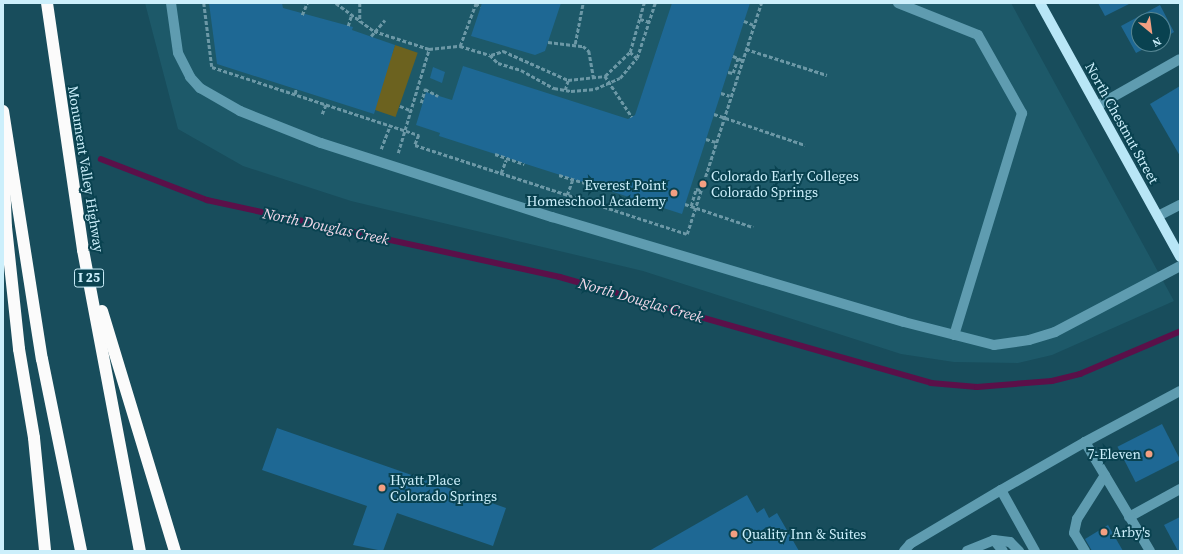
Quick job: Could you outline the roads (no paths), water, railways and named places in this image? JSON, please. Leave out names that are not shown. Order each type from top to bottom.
[{"type":"highway","name":"Monument Valley Highway","points":[[47,3],[84,250],[140,551]]},
{"type":"highway","points":[[3,111],[42,359],[81,551]]},
{"type":"highway","points":[[3,145],[6,227],[17,334],[34,438],[45,551]]},
{"type":"highway","points":[[84,250],[175,551]]},
{"type":"main road","name":"North Chestnut Street","points":[[1040,3],[1180,257]]},
{"type":"lane","points":[[171,3],[178,53],[190,77],[200,88],[266,122],[377,161],[706,265],[954,335],[994,345],[1041,337],[1180,266]]},
{"type":"lane","points":[[898,3],[978,35],[1022,113],[954,335]]},
{"type":"lane","points":[[1097,106],[1180,59]]},
{"type":"lane","points":[[1158,216],[1180,204]]},
{"type":"lane","points":[[904,551],[910,544],[1001,490],[1085,442],[1180,392]]},
{"type":"lane","points":[[1085,442],[1150,551]]},
{"type":"lane","points":[[1085,551],[1074,533],[1077,519],[1105,475]]},
{"type":"lane","points":[[1129,517],[1180,489]]},
{"type":"lane","points":[[1001,490],[1035,551]]},
{"type":"lane","points":[[994,540],[1002,551]]},
{"type":"lane","points":[[967,551],[994,540],[1010,542],[1019,551]]},
{"type":"waterway","name":"North Douglas Creek","points":[[101,159],[207,200],[560,277],[931,383],[977,387],[1052,381],[1080,374],[1179,332]]},
{"type":"place","name":"Colorado Early Colleges Colorado Springs","points":[[703,184]]},
{"type":"place","name":"Everest Point Homeschool Academy","points":[[674,193]]},
{"type":"place","name":"7-Eleven","points":[[1149,454]]},
{"type":"place","name":"Hyatt Place Colorado Springs","points":[[382,488]]},
{"type":"place","name":"Arby's","points":[[1104,532]]},
{"type":"place","name":"Quality Inn & Suites","points":[[734,534]]}]
